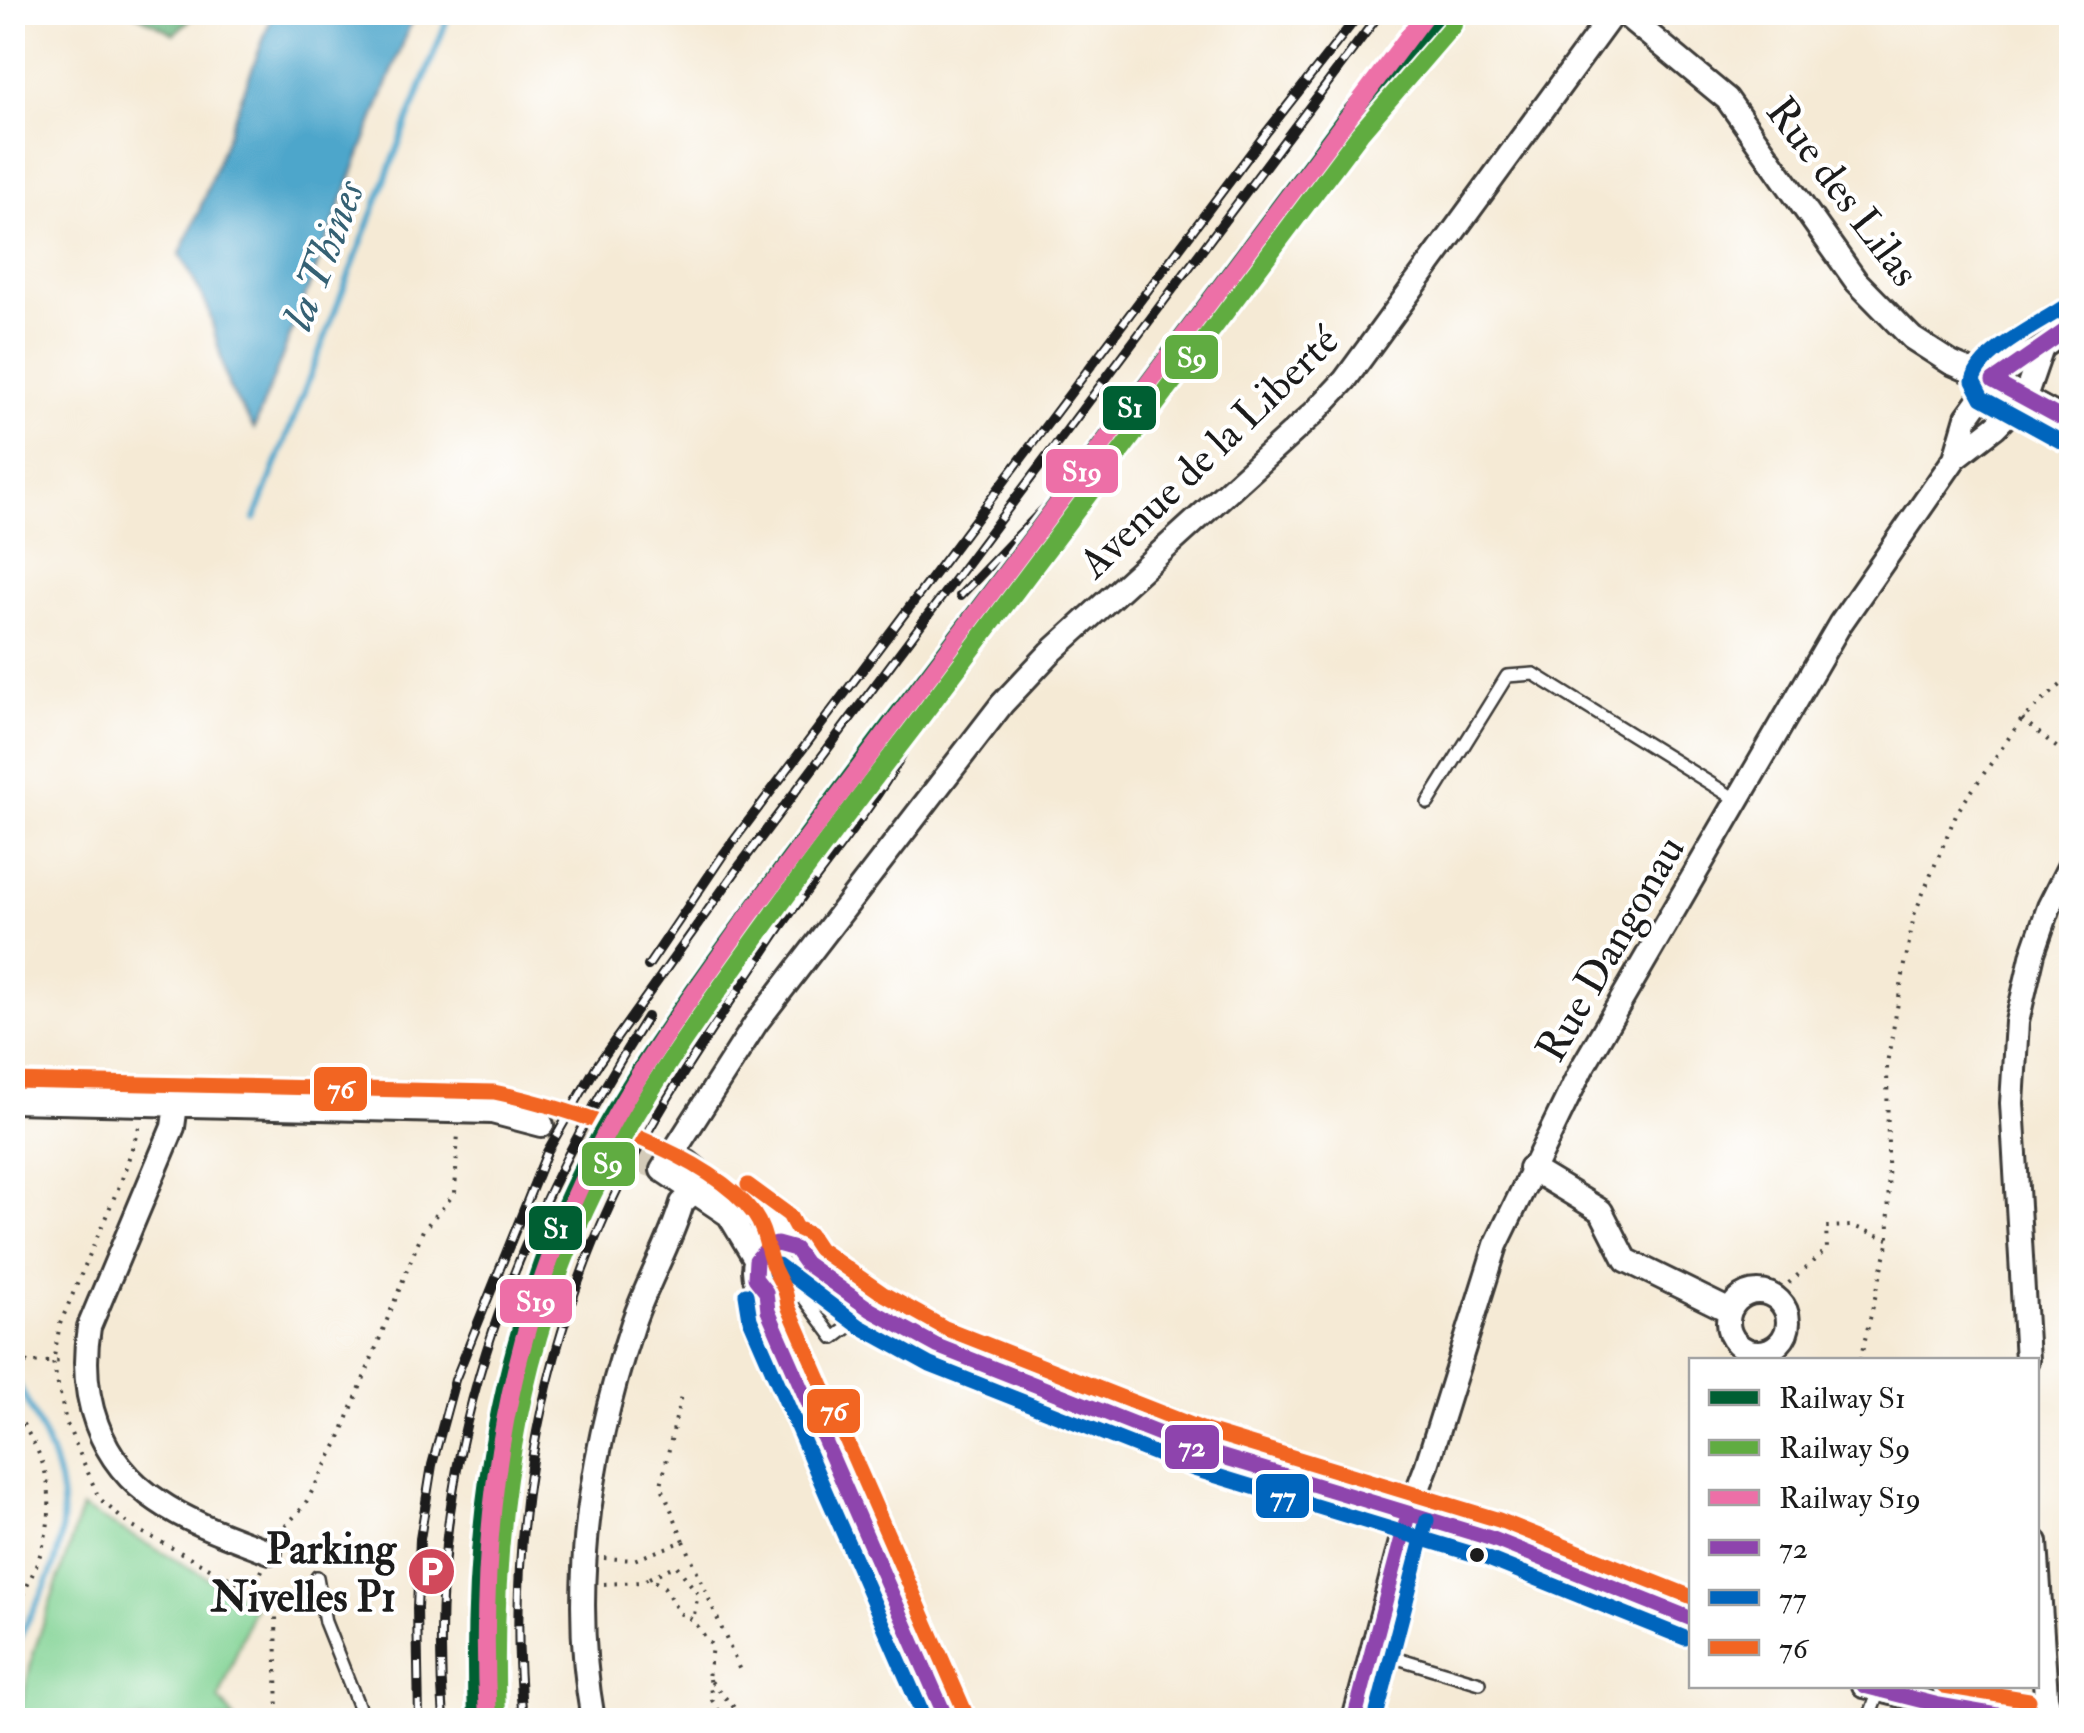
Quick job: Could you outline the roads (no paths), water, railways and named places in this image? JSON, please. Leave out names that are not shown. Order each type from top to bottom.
[{"type":"street","name":"Avenue de la Liberté","points":[[662,1170],[756,1024],[1002,704],[1050,653],[1315,412],[1345,380],[1614,12]]},
{"type":"street","name":"Rue des Lilas","points":[[1622,12],[1728,99],[1856,282],[1912,338],[1952,364],[1993,380],[2072,424]]},
{"type":"street","points":[[1993,380],[2013,362],[2042,348],[2072,326]]},
{"type":"street","points":[[2025,398],[2042,348]]},
{"type":"street","name":"Rue Dangonau","points":[[1354,1720],[1408,1516],[1496,1245],[1530,1168],[1582,1068],[1840,624],[1954,458],[1966,416],[1993,380]]},
{"type":"street","name":"Rue Dangonau","points":[[1954,458],[1995,428],[2025,398]]},
{"type":"street","points":[[2026,1358],[2012,1103],[2017,1022],[2033,953],[2049,907],[2072,862]]},
{"type":"street","points":[[12,1100],[492,1112],[542,1124]]},
{"type":"street","points":[[176,1105],[174,1126],[89,1327],[84,1359],[87,1400],[104,1444],[130,1478],[158,1501],[203,1525],[270,1552]]},
{"type":"street","points":[[662,1170],[686,1162],[775,1230],[781,1244]]},
{"type":"street","points":[[1530,1168],[1600,1210],[1626,1260],[1684,1292],[1730,1311]]},
{"type":"street","points":[[662,1170],[728,1215],[756,1260],[755,1278],[766,1292],[768,1311],[947,1720]]},
{"type":"street","points":[[594,1720],[585,1656],[583,1558],[596,1460],[632,1323],[682,1203],[704,1186],[748,1211]]},
{"type":"street","points":[[756,1260],[769,1246],[794,1248],[805,1263],[871,1310],[937,1346],[1200,1450],[1510,1545],[1689,1618]]},
{"type":"street","points":[[766,1292],[783,1295],[797,1290],[806,1274],[805,1263]]},
{"type":"street","points":[[1764,1293],[1773,1297],[1786,1314],[1786,1336],[1773,1349],[1742,1355],[1732,1332],[1730,1311],[1740,1296],[1764,1293]]},
{"type":"street","points":[[2039,1588],[2046,1697],[2052,1720]]},
{"type":"street","points":[[1871,1688],[2026,1720]]},
{"type":"lane","points":[[1428,803],[1507,676],[1534,674],[1738,800]]},
{"type":"lane","points":[[797,1290],[834,1338],[871,1310]]},
{"type":"lane","points":[[317,1577],[325,1622],[364,1720]]},
{"type":"lane","points":[[1374,1651],[1480,1683]]},
{"type":"lane","points":[[1868,1720],[1871,1688]]},
{"type":"water","points":[[273,13],[414,15],[254,429],[229,388],[208,308],[180,254]]},
{"type":"waterway","name":"la Thines","points":[[255,519],[450,12]]},
{"type":"waterway","name":"la Thines","points":[[12,1372],[49,1450],[62,1500],[57,1555],[12,1664]]},
{"type":"tunnel","points":[[542,1125],[662,1170]]},
{"type":"railway","points":[[648,966],[723,855],[1361,12]]},
{"type":"railway","points":[[419,1720],[420,1539],[432,1465],[455,1380],[547,1152],[596,1067],[741,864],[1381,12]]},
{"type":"railway","points":[[960,596],[1088,463]]},
{"type":"railway","points":[[523,1720],[519,1588],[532,1457],[545,1393],[584,1266],[627,1170],[665,1103],[790,913],[890,775],[922,716]]},
{"type":"railway","points":[[444,1720],[441,1624],[447,1531],[463,1441],[486,1353],[517,1267],[554,1183],[647,1017]]},
{"type":"rail line","name":"S19","points":[[488,1720],[488,1567],[505,1421],[521,1349],[543,1278],[570,1207],[604,1137],[673,1023],[750,914],[1427,12]]},
{"type":"rail line","name":"S1","points":[[477,1720],[481,1537],[499,1418],[529,1301],[550,1242],[601,1134],[687,1001],[821,817],[1344,120],[1438,12]]},
{"type":"rail line","name":"S9","points":[[497,1719],[501,1538],[518,1419],[549,1302],[604,1171],[689,1033],[823,846],[1360,133],[1453,25]]},
{"type":"place","name":"Parking Nivelles P1","points":[[431,1572]]}]
